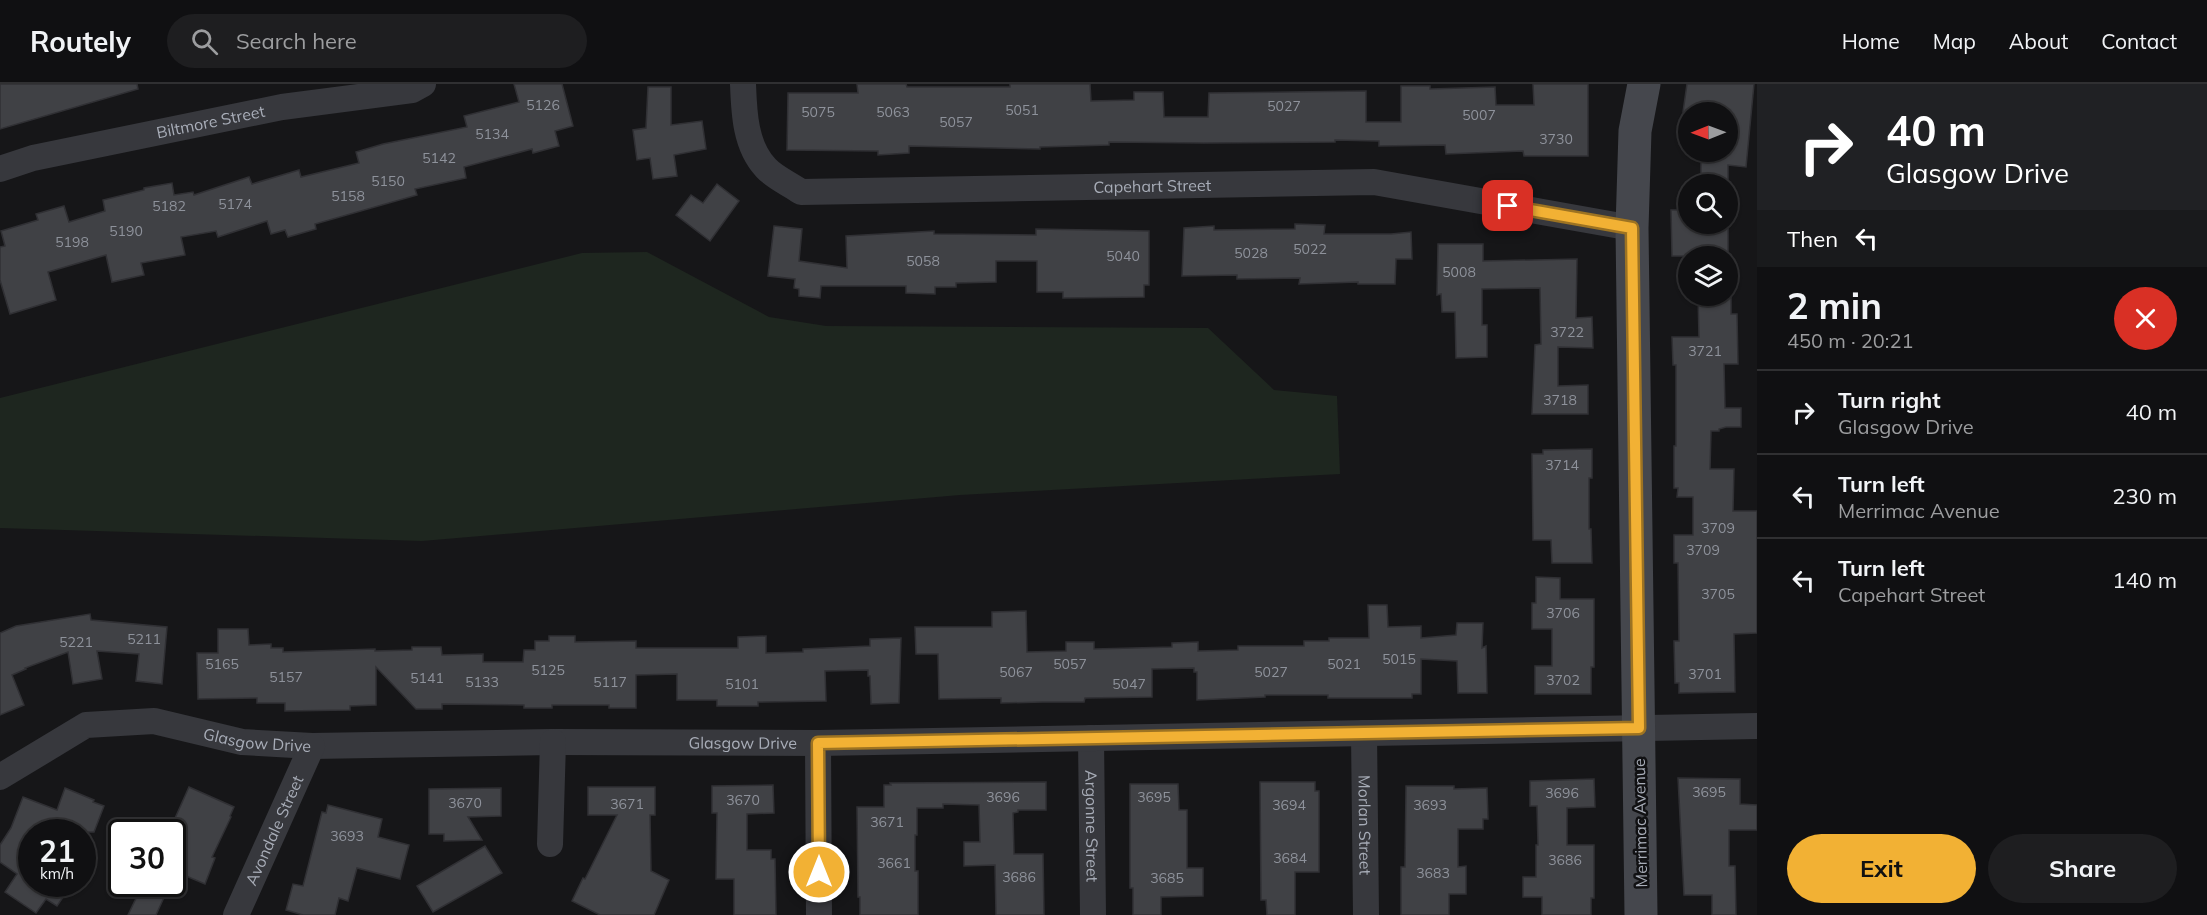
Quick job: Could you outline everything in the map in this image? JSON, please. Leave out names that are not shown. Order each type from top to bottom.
[{"type":"street","name":"Biltmore Street","points":[[0,169],[33,158],[282,107],[412,90],[423,84]]},
{"type":"street","name":"Capehart Street","points":[[743,84],[744,119],[751,144],[766,168],[801,192],[1374,182],[1632,228]]},
{"type":"street","name":"Merrimac Avenue","points":[[1641,915],[1632,228],[1635,131],[1644,84]]},
{"type":"street","name":"Glasgow Drive","points":[[0,777],[86,725],[154,721],[242,742],[312,746],[553,742],[818,743],[1757,726]]},
{"type":"street","name":"Morlan Street","points":[[1364,733],[1366,915]]},
{"type":"street","name":"Argonne Street","points":[[1091,738],[1093,915]]},
{"type":"street","points":[[550,844],[553,742]]},
{"type":"street","points":[[818,743],[819,915]]},
{"type":"street","name":"Avondale Street","points":[[236,915],[312,746]]},
{"type":"shaded area","points":[[647,252],[769,317],[826,326],[1208,328],[1274,390],[1337,396],[1340,474],[960,495],[422,541],[0,528],[0,398],[582,253]]},
{"type":"building","points":[[0,84],[137,84],[138,89],[0,129]]},
{"type":"building","points":[[514,84],[562,84],[573,126],[555,131],[559,146],[533,153],[532,149],[464,167],[466,178],[415,189],[417,195],[315,224],[316,229],[288,237],[285,230],[271,234],[267,221],[218,237],[216,231],[181,237],[185,255],[141,263],[144,275],[112,282],[106,255],[48,272],[56,300],[10,314],[0,280],[0,247],[5,246],[1,231],[38,220],[36,214],[64,206],[69,222],[105,211],[103,200],[144,190],[144,188],[172,183],[174,195],[193,192],[194,195],[249,177],[252,184],[299,170],[301,177],[359,163],[356,152],[383,144],[467,127],[464,116],[519,102]]},
{"type":"building","points":[[857,84],[906,84],[907,87],[1010,87],[1010,84],[1090,84],[1091,101],[1134,100],[1134,92],[1163,92],[1164,117],[1208,117],[1209,93],[1366,91],[1366,122],[1401,122],[1401,86],[1430,86],[1430,89],[1495,87],[1496,105],[1534,105],[1533,84],[1588,84],[1588,156],[1524,156],[1523,151],[1446,154],[1445,145],[1379,146],[1379,141],[1335,140],[1335,142],[1109,142],[1109,145],[1040,147],[1040,149],[909,146],[909,153],[878,155],[878,151],[787,150],[788,93],[858,93]]},
{"type":"building","points":[[1687,84],[1754,84],[1746,167],[1728,165],[1728,174],[1701,174],[1701,162],[1738,162],[1738,102],[1684,102]]},
{"type":"building","points":[[648,87],[671,87],[671,125],[702,121],[706,149],[674,155],[677,176],[653,179],[650,158],[637,160],[633,130],[646,128]]},
{"type":"building","points":[[717,184],[739,201],[710,241],[676,215],[691,195],[703,203]]},
{"type":"building","points":[[1671,210],[1678,210],[1678,234],[1728,234],[1728,246],[1678,246],[1678,256],[1672,256]]},
{"type":"building","points":[[1295,224],[1325,225],[1324,234],[1411,232],[1412,259],[1396,259],[1395,284],[1358,284],[1358,282],[1299,284],[1300,278],[1237,279],[1237,275],[1182,276],[1184,228],[1214,226],[1214,230],[1295,229]]},
{"type":"building","points":[[774,226],[802,229],[799,261],[847,268],[846,236],[934,231],[934,234],[1036,235],[1036,229],[1149,231],[1149,285],[1144,285],[1144,297],[1063,298],[1063,292],[1037,292],[1037,261],[996,261],[996,282],[956,283],[956,287],[935,287],[935,294],[906,293],[906,286],[821,286],[820,298],[799,296],[799,289],[794,288],[795,279],[768,276]]},
{"type":"building","points":[[1438,244],[1483,244],[1483,261],[1577,259],[1576,318],[1592,317],[1593,348],[1558,347],[1558,386],[1588,385],[1588,414],[1532,414],[1535,345],[1541,344],[1540,288],[1482,289],[1482,325],[1487,325],[1487,357],[1456,358],[1455,312],[1442,312],[1441,294],[1437,295]]},
{"type":"building","points":[[1698,306],[1731,306],[1731,314],[1737,314],[1738,364],[1724,364],[1725,408],[1741,408],[1741,427],[1726,427],[1719,431],[1711,431],[1710,469],[1734,469],[1733,511],[1757,511],[1757,633],[1734,634],[1735,692],[1679,693],[1679,683],[1675,683],[1674,641],[1679,641],[1678,563],[1674,563],[1674,535],[1693,535],[1693,497],[1677,497],[1678,488],[1674,488],[1676,365],[1673,365],[1672,337],[1699,337]]},
{"type":"building","points":[[1592,449],[1592,478],[1589,478],[1589,529],[1591,529],[1592,563],[1552,563],[1551,540],[1533,540],[1532,454],[1543,454],[1543,450]]},
{"type":"building","points":[[1536,577],[1560,578],[1560,599],[1594,599],[1594,667],[1591,667],[1591,694],[1535,694],[1535,666],[1552,666],[1552,629],[1532,629],[1532,603],[1536,603]]},
{"type":"building","points":[[1368,605],[1387,605],[1388,627],[1421,626],[1421,638],[1456,635],[1457,623],[1483,623],[1482,648],[1486,646],[1487,693],[1458,693],[1457,661],[1421,659],[1421,694],[1412,694],[1412,698],[1265,695],[1265,697],[1197,700],[1197,672],[1194,672],[1194,668],[1152,669],[1152,697],[1085,698],[1084,702],[1001,703],[1001,698],[939,699],[938,654],[916,654],[915,627],[992,627],[992,612],[1026,611],[1027,652],[1066,651],[1066,642],[1094,642],[1094,649],[1172,647],[1172,643],[1198,642],[1198,651],[1238,650],[1238,646],[1304,646],[1304,641],[1329,641],[1329,638],[1369,638]]},
{"type":"building","points":[[90,614],[91,620],[167,627],[162,684],[136,681],[139,654],[97,651],[102,679],[73,684],[68,652],[12,675],[24,705],[0,715],[0,633],[16,626]]},
{"type":"building","points":[[218,629],[248,629],[249,645],[271,644],[271,648],[283,648],[283,652],[412,650],[412,647],[441,647],[442,655],[483,654],[483,662],[523,662],[524,650],[535,650],[535,641],[549,641],[549,636],[575,636],[575,642],[636,641],[636,648],[738,648],[738,637],[766,636],[766,653],[870,646],[870,639],[901,638],[899,703],[871,704],[868,670],[825,671],[826,701],[758,702],[758,706],[717,706],[717,700],[677,700],[677,674],[636,675],[636,708],[609,708],[609,705],[552,705],[552,708],[524,708],[524,705],[442,704],[442,709],[416,709],[376,667],[376,705],[350,706],[350,710],[285,711],[285,703],[257,703],[257,698],[198,699],[197,653],[218,653]]},
{"type":"building","points":[[1678,778],[1740,779],[1740,804],[1757,805],[1757,830],[1729,830],[1729,866],[1735,866],[1736,915],[1712,915],[1712,895],[1684,895]]},
{"type":"building","points":[[1594,779],[1595,807],[1567,808],[1567,845],[1594,845],[1594,898],[1591,898],[1591,915],[1542,915],[1542,897],[1523,897],[1523,877],[1536,877],[1536,845],[1538,845],[1537,806],[1530,806],[1530,781]]},
{"type":"building","points":[[1046,782],[1046,810],[1018,810],[1013,813],[1014,854],[1043,854],[1044,915],[996,915],[995,865],[964,866],[964,842],[980,842],[979,805],[943,804],[943,808],[917,808],[915,871],[918,871],[918,915],[860,915],[857,807],[884,807],[884,785],[891,785],[890,783]]},
{"type":"building","points":[[1260,782],[1315,782],[1315,791],[1319,791],[1319,872],[1295,872],[1295,915],[1267,915],[1266,900],[1261,900]]},
{"type":"building","points":[[1130,784],[1178,784],[1179,810],[1187,810],[1187,868],[1203,868],[1203,896],[1161,897],[1161,915],[1133,915],[1133,888],[1130,888]]},
{"type":"building","points":[[773,785],[774,813],[747,814],[747,850],[771,850],[771,859],[775,859],[776,915],[734,915],[734,879],[716,879],[717,813],[712,813],[712,786]]},
{"type":"building","points":[[1406,786],[1454,786],[1454,789],[1487,788],[1488,819],[1483,819],[1483,829],[1458,829],[1458,867],[1466,866],[1466,894],[1449,894],[1449,915],[1401,915],[1401,867],[1405,867]]},
{"type":"building","points":[[189,787],[234,807],[212,857],[215,858],[205,884],[186,876],[186,819],[175,819]]},
{"type":"building","points":[[588,787],[655,787],[655,815],[650,815],[651,871],[669,880],[654,915],[600,915],[572,901],[617,815],[588,815]]},
{"type":"building","points":[[65,788],[104,806],[96,827],[96,819],[18,819],[18,897],[63,897],[57,906],[46,899],[36,913],[5,892],[17,874],[0,862],[0,845],[11,828],[23,797],[57,810]]},
{"type":"building","points":[[501,788],[501,816],[468,817],[482,840],[444,841],[444,834],[429,834],[429,789]]},
{"type":"building","points":[[328,805],[382,819],[378,837],[409,845],[400,879],[357,868],[348,901],[339,898],[335,915],[303,915],[286,910],[293,884],[303,886],[322,812],[326,813]]},
{"type":"building","points":[[485,846],[502,873],[433,912],[417,886]]},
{"type":"building","points":[[137,897],[164,897],[156,915],[128,915]]},
{"type":"route","points":[[819,872],[818,743],[1639,728],[1632,228],[1508,206]]}]
